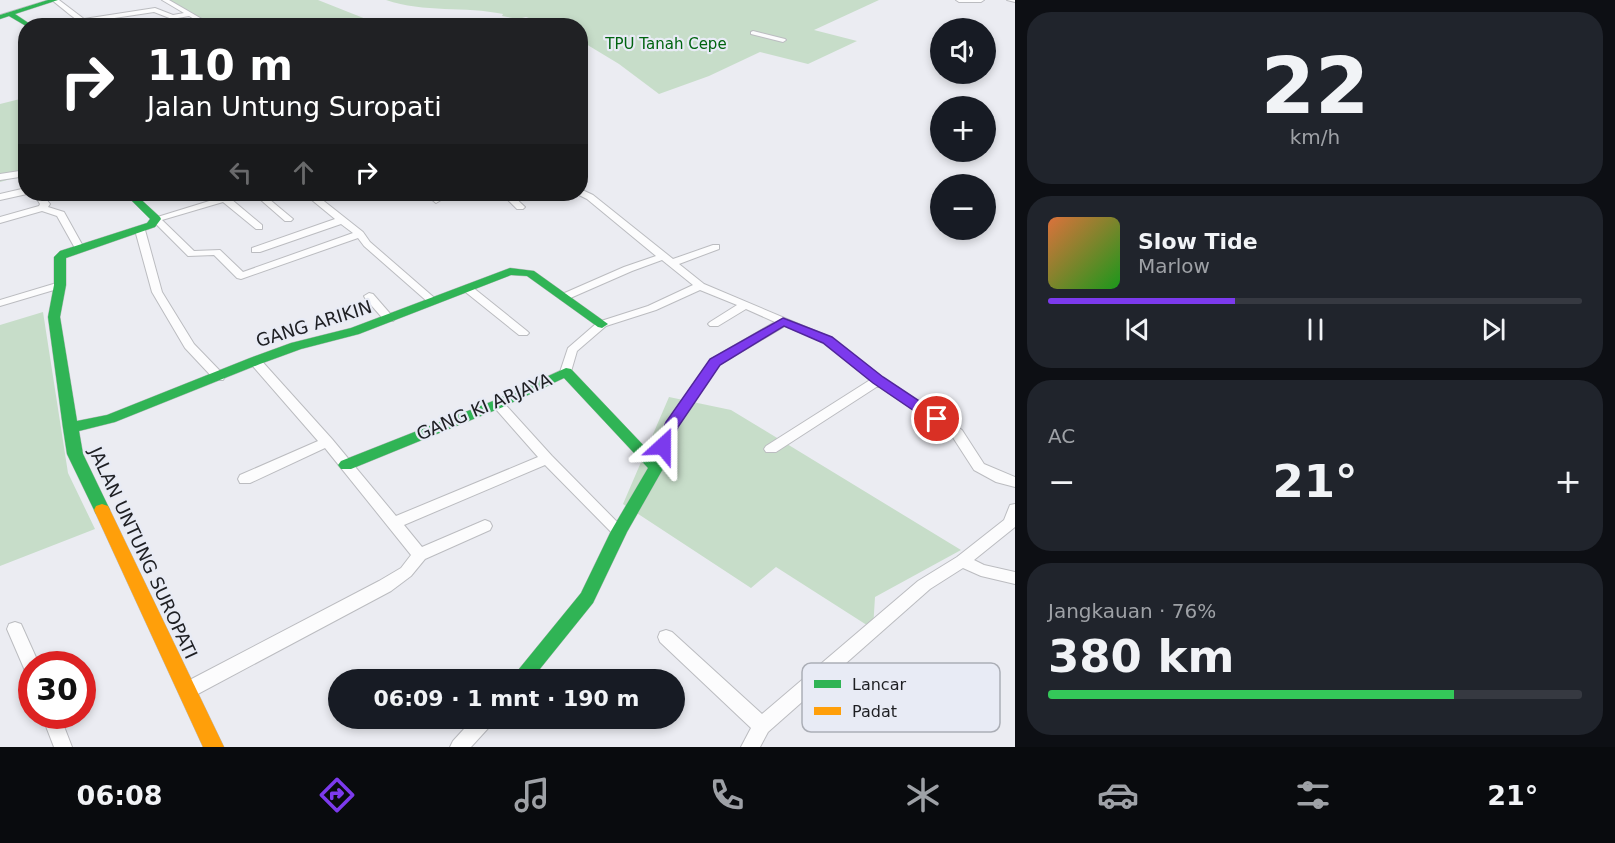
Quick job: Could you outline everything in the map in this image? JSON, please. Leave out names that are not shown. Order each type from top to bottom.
[{"type":"main road","points":[[3,14],[40,0]]},
{"type":"main road","points":[[3,14],[55,0]]},
{"type":"main road","points":[[3,14],[18,21]]},
{"type":"main road","points":[[137,201],[156,219]]},
{"type":"main road","name":"JALAN UNTUNG SUROPATI","points":[[156,219],[151,225],[140,230],[64,253],[60,257],[60,285],[54,317],[75,454],[214,747]]},
{"type":"main road","name":"GANG ARIKIN","points":[[70,428],[110,419],[255,361],[296,346],[355,331],[510,271],[524,271],[602,324]]},
{"type":"main road","name":"GANG KI ARJAYA","points":[[346,465],[498,404],[566,372],[656,467]]},
{"type":"main road","points":[[528,669],[587,598],[619,531],[656,467]]},
{"type":"street","points":[[55,0],[78,18]]},
{"type":"street","points":[[165,0],[197,18]]},
{"type":"street","points":[[959,0],[981,0]]},
{"type":"street","points":[[1010,0],[1015,0]]},
{"type":"street","points":[[95,18],[109,15],[133,17],[155,10],[172,17],[190,14]]},
{"type":"street","points":[[753,33],[783,40]]},
{"type":"street","points":[[0,177],[18,174]]},
{"type":"street","points":[[0,197],[18,193]]},
{"type":"street","points":[[588,198],[700,286],[828,340],[878,380],[957,433],[980,467],[1001,478],[1015,482]]},
{"type":"street","points":[[42,208],[45,204],[43,201]]},
{"type":"street","points":[[214,201],[156,219],[192,254],[216,252],[241,276],[360,234]]},
{"type":"street","points":[[228,201],[259,227]]},
{"type":"street","points":[[266,201],[288,219]]},
{"type":"street","points":[[318,201],[360,234],[367,244],[433,301]]},
{"type":"street","points":[[514,201],[520,207]]},
{"type":"street","points":[[0,220],[42,208],[61,214],[79,248]]},
{"type":"street","points":[[256,250],[342,220]]},
{"type":"street","points":[[140,230],[157,292],[189,346],[219,377]]},
{"type":"street","points":[[564,297],[628,269],[716,247]]},
{"type":"street","points":[[0,303],[60,285]]},
{"type":"street","points":[[566,372],[572,350],[602,324],[652,308],[700,286]]},
{"type":"street","points":[[466,288],[523,333]]},
{"type":"street","points":[[369,296],[389,319]]},
{"type":"street","points":[[714,324],[745,305]]},
{"type":"street","points":[[656,467],[671,426],[715,362],[783,321]]},
{"type":"street","points":[[255,361],[327,442],[420,555]]},
{"type":"street","points":[[771,449],[878,380]]},
{"type":"street","points":[[498,404],[547,459],[619,531]]},
{"type":"street","points":[[245,479],[327,442]]},
{"type":"street","points":[[394,523],[547,459]]},
{"type":"street","points":[[834,663],[924,585],[962,561],[1010,523],[1015,509]]},
{"type":"street","points":[[188,690],[385,586],[406,572],[420,555],[485,526]]},
{"type":"street","points":[[962,561],[981,570],[1015,578]]},
{"type":"street","points":[[15,628],[25,651]]},
{"type":"street","points":[[666,637],[762,726]]},
{"type":"street","points":[[750,747],[762,726],[802,691]]},
{"type":"street","points":[[56,729],[63,747]]},
{"type":"street","points":[[459,747],[476,729]]},
{"type":"green space","points":[[318,0],[363,18],[201,18],[166,1]]},
{"type":"green space","name":"TPU Tanah Cepe","points":[[386,0],[879,0],[814,30],[857,41],[808,64],[760,52],[709,76],[659,94],[619,64],[588,45],[588,18],[513,18],[502,16],[503,14],[474,10],[400,4]]},
{"type":"green space","points":[[18,100],[18,177],[0,182],[0,104]]},
{"type":"green space","points":[[43,312],[68,473],[95,529],[0,566],[0,325]]},
{"type":"green space","points":[[669,397],[731,410],[961,550],[875,597],[873,629],[776,567],[751,588],[623,504]]},
{"type":"traffic: fast","points":[[0,17],[55,0]]},
{"type":"traffic: fast","points":[[10,14],[18,19]]},
{"type":"traffic: fast","points":[[102,510],[75,454],[54,317],[60,285],[60,257],[64,253],[151,225],[156,219],[137,201]]},
{"type":"traffic: fast","points":[[70,428],[110,419],[255,361],[296,346],[355,331],[510,271],[530,273],[602,324]]},
{"type":"traffic: fast","points":[[346,465],[498,404],[566,372],[656,467],[619,531],[587,598],[528,669]]},
{"type":"traffic: slow","points":[[102,510],[214,747]]},
{"type":"route","points":[[663,446],[671,426],[715,362],[783,321],[828,340],[878,380],[937,419]]}]
